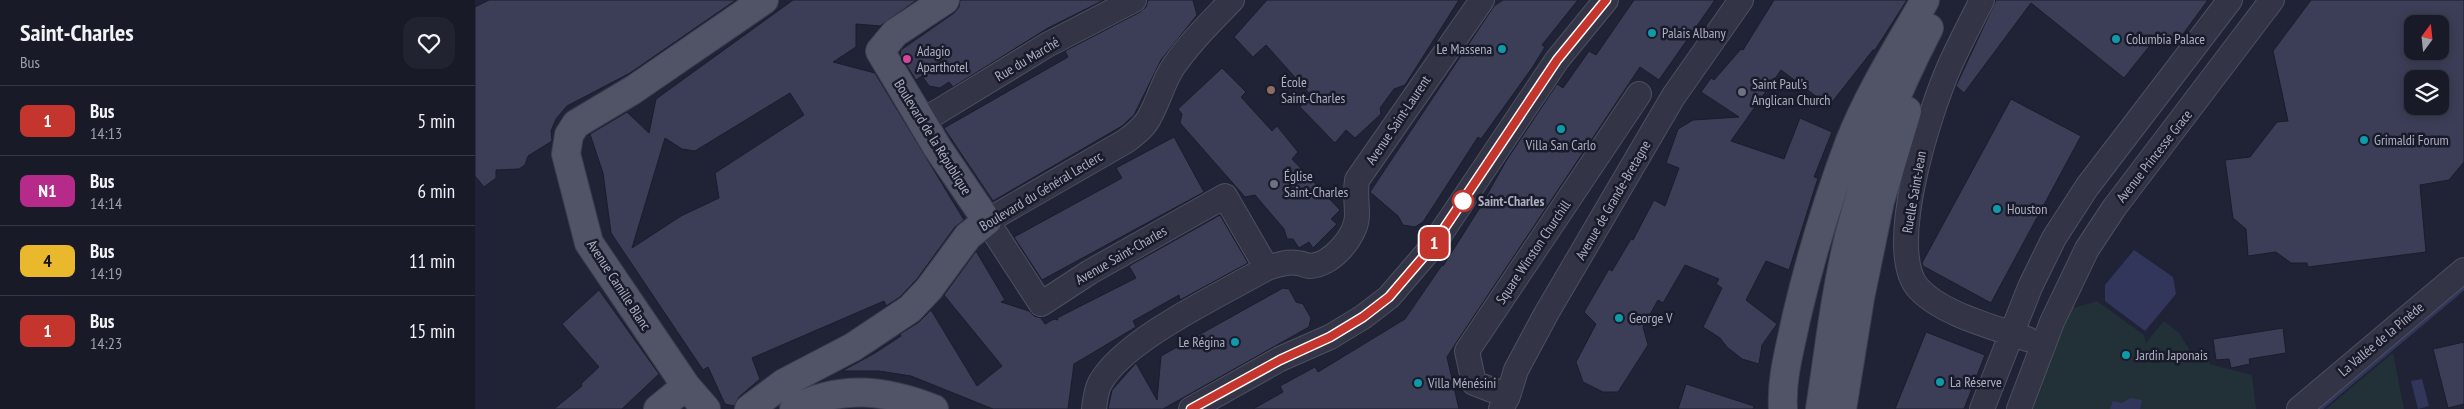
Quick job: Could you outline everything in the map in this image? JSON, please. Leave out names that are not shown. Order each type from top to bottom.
[{"type":"main road","name":"Avenue Camille Blanc","points":[[706,409],[686,386],[589,243],[566,154],[569,135],[576,124],[633,90],[764,0]]},
{"type":"main road","name":"Boulevard de la République","points":[[945,0],[895,33],[880,51],[921,122],[987,221]]},
{"type":"main road","points":[[1783,409],[1781,388],[1803,290],[1836,183],[1851,140],[1879,80],[1925,0]]},
{"type":"main road","points":[[1820,409],[1841,275],[1859,199],[1884,126],[1921,44],[1944,0]]},
{"type":"main road","points":[[1843,409],[1862,288],[1880,202],[1905,116],[1921,44]]},
{"type":"main road","name":"Boulevard du Général Leclerc","points":[[749,409],[784,383],[853,347],[910,309],[929,289],[968,236],[987,221]]},
{"type":"main road","points":[[659,409],[686,386]]},
{"type":"main road","points":[[794,409],[828,394],[866,391],[900,397],[935,409]]},
{"type":"street","name":"Rue du Marché","points":[[921,122],[1047,45],[1135,0]]},
{"type":"street","name":"Avenue Saint-Laurent","points":[[1094,409],[1099,384],[1114,364],[1136,344],[1267,268],[1284,262],[1309,266],[1320,264],[1341,248],[1353,234],[1357,217],[1354,195],[1357,180],[1482,0]]},
{"type":"street","points":[[1191,409],[1280,360],[1330,337],[1363,317],[1389,297],[1431,248],[1557,60],[1606,0]]},
{"type":"street","name":"Avenue de Grande-Bretagne","points":[[1505,403],[1516,370],[1551,306],[1673,97],[1741,0]]},
{"type":"street","name":"Ruelle Saint-Jean","points":[[1982,0],[1949,66],[1929,124],[1917,167],[1906,224],[1905,249],[1911,278],[1918,289],[1939,304],[1967,318],[2042,346]]},
{"type":"street","points":[[1982,409],[2021,309],[2054,238],[2087,187],[2229,0]]},
{"type":"street","name":"Avenue Princesse Grace","points":[[2019,409],[2052,322],[2087,248],[2114,208],[2272,0]]},
{"type":"street","name":"Boulevard du Général Leclerc","points":[[987,221],[1127,141],[1142,128],[1151,116],[1166,78],[1173,66],[1219,5]]},
{"type":"street","name":"Square Winston Churchill","points":[[1505,403],[1474,383],[1467,351],[1639,94]]},
{"type":"street","name":"Avenue Saint-Charles","points":[[987,221],[1041,304],[1090,272],[1225,196],[1262,260]]},
{"type":"street","name":"La Vallée de la Pinède","points":[[2299,409],[2464,270]]},
{"type":"street","points":[[2021,309],[2052,322]]},
{"type":"shaded area","name":"Jardin Japonais","points":[[2097,301],[2144,335],[2146,343],[2164,321],[2179,333],[2190,351],[2209,358],[2209,364],[2252,375],[2256,409],[2033,409],[2070,309]]},
{"type":"shaded area","points":[[2393,353],[2404,409],[2326,409]]},
{"type":"water","points":[[2134,250],[2173,277],[2176,294],[2145,331],[2105,301],[2105,285]]},
{"type":"water","points":[[2422,379],[2429,406],[2418,409],[2411,381]]},
{"type":"water","points":[[2130,398],[2142,400],[2140,409],[2110,409],[2113,401],[2122,403]]},
{"type":"building","points":[[489,0],[736,0],[630,73],[567,106],[556,119],[551,131],[552,141],[528,156],[525,165],[519,169],[496,170],[496,178],[484,187],[475,176],[475,7]]},
{"type":"building","points":[[793,0],[917,0],[880,26],[856,24],[856,47],[833,62],[875,73],[964,220],[955,227],[917,279],[900,297],[886,306],[884,301],[752,358],[760,379],[739,397],[734,406],[725,404],[708,367],[703,370],[611,233],[603,173],[590,134],[627,112],[649,133],[656,99]],"holes":[[[790,93],[804,115],[715,173],[719,198],[681,216],[632,248],[665,138],[682,149],[695,151]]]},
{"type":"building","points":[[960,0],[1104,0],[1048,28],[953,87],[949,82],[940,88],[929,86],[922,76],[916,80],[900,55],[901,50],[954,13],[959,7]]},
{"type":"building","points":[[1148,0],[1193,0],[1197,15],[1161,60],[1134,115],[1122,126],[993,201],[944,128],[1068,57],[1065,51],[1140,12],[1146,7]]},
{"type":"building","points":[[1267,0],[1459,0],[1405,85],[1394,89],[1380,108],[1381,114],[1355,138],[1346,130],[1335,143],[1300,107],[1310,94],[1266,45],[1253,57],[1234,37]]},
{"type":"building","points":[[1503,0],[1578,0],[1542,45],[1545,47],[1532,68],[1481,139],[1478,137],[1423,222],[1415,227],[1403,225],[1398,216],[1370,192],[1494,6]]},
{"type":"building","points":[[1634,0],[1715,0],[1659,80],[1640,67],[1447,357],[1459,409],[1253,409],[1283,392],[1280,386],[1315,367],[1318,372],[1405,319],[1443,266],[1479,209],[1506,161],[1557,84],[1563,88],[1589,51],[1596,55]]},
{"type":"building","points":[[1774,0],[1907,0],[1875,50],[1873,50],[1829,106],[1781,70],[1731,141],[1784,159],[1800,118],[1832,132],[1814,177],[1818,178],[1789,270],[1766,261],[1746,300],[1777,324],[1762,345],[1759,364],[1742,359],[1727,347],[1720,338],[1703,327],[1722,288],[1716,284],[1719,279],[1685,265],[1663,303],[1658,300],[1643,327],[1648,345],[1618,392],[1603,392],[1583,382],[1576,362],[1596,324],[1584,312],[1609,269],[1612,271],[1631,239],[1633,240],[1654,200],[1665,206],[1679,168],[1666,163],[1678,129],[1693,120],[1739,117],[1701,92],[1711,78],[1714,80],[1741,49],[1743,50]]},
{"type":"building","name":"Columbia Palace","points":[[1996,0],[2208,0],[2175,45],[2160,33],[2124,78],[2031,3],[1964,93],[1956,86]]},
{"type":"building","name":"Grimaldi Forum","points":[[2311,0],[2464,0],[2464,162],[2449,180],[2420,185],[2426,252],[2308,267],[2307,263],[2291,263],[2276,252],[2248,256],[2246,229],[2233,218],[2225,160],[2250,157],[2277,122],[2288,121],[2273,51]]},
{"type":"building","name":"Église Saint-Charles","points":[[1222,68],[1246,92],[1241,97],[1272,131],[1277,126],[1298,152],[1292,159],[1340,210],[1331,219],[1337,224],[1313,248],[1309,242],[1299,248],[1293,239],[1287,239],[1284,229],[1255,195],[1245,197],[1180,123],[1182,114],[1178,109]]},
{"type":"building","name":"Houston","points":[[2011,99],[2081,136],[1991,303],[1923,266],[1922,263]]},
{"type":"building","points":[[1174,137],[1204,192],[1042,280],[1014,237],[1122,178],[1116,168]]},
{"type":"building","points":[[1220,215],[1248,263],[1180,300],[1179,295],[1133,321],[1136,327],[1074,364],[1068,409],[993,409],[911,376],[879,371],[842,371],[901,336],[900,334],[919,322],[931,310],[977,386],[1002,366],[944,295],[976,251],[1005,300],[1001,302],[1029,311],[1034,316],[1041,318],[1045,324],[1054,319],[1058,320],[1057,318],[1136,278],[1129,266]]},
{"type":"building","name":"Le Régina","points":[[1283,288],[1289,289],[1296,302],[1303,304],[1311,318],[1309,327],[1163,409],[1108,409],[1112,390],[1136,363],[1157,400],[1161,356]]},
{"type":"building","points":[[599,290],[659,374],[622,409],[554,409],[582,386],[581,384],[599,367],[562,324]]},
{"type":"building","points":[[2283,328],[2286,353],[2249,359],[2250,364],[2231,368],[2229,359],[2216,360],[2213,339]]},
{"type":"building","name":"La Réserve","points":[[1926,332],[1985,355],[1964,409],[1895,409]]},
{"type":"building","points":[[2464,342],[2464,404],[2448,408],[2433,349]]},
{"type":"building","points":[[1686,384],[1754,406],[1753,409],[1678,409]]},
{"type":"waterway","points":[[2319,409],[2464,287]]},
{"type":"bus line","name":"1","points":[[1191,409],[1291,354],[1348,327],[1389,297],[1431,248],[1557,60],[1606,0]]},
{"type":"place","name":"Palais Albany","points":[[1652,33]]},
{"type":"place","name":"Columbia Palace","points":[[2116,39]]},
{"type":"place","name":"Le Massena","points":[[1502,49]]},
{"type":"place","name":"Adagio Aparthotel","points":[[907,59]]},
{"type":"place","name":"École Saint-Charles","points":[[1271,90]]},
{"type":"place","name":"Saint Paul's Anglican Church","points":[[1742,92]]},
{"type":"place","name":"Villa San Carlo","points":[[1561,129]]},
{"type":"place","name":"Grimaldi Forum","points":[[2364,140]]},
{"type":"place","name":"Église Saint-Charles","points":[[1274,184]]},
{"type":"place","name":"Saint-Charles","points":[[1463,201]]},
{"type":"place","name":"Houston","points":[[1997,209]]},
{"type":"place","name":"George V","points":[[1619,318]]},
{"type":"place","name":"Le Régina","points":[[1235,342]]},
{"type":"place","name":"Jardin Japonais","points":[[2126,355]]},
{"type":"place","name":"La Réserve","points":[[1940,382]]},
{"type":"place","name":"Villa Ménésini","points":[[1418,383]]}]
